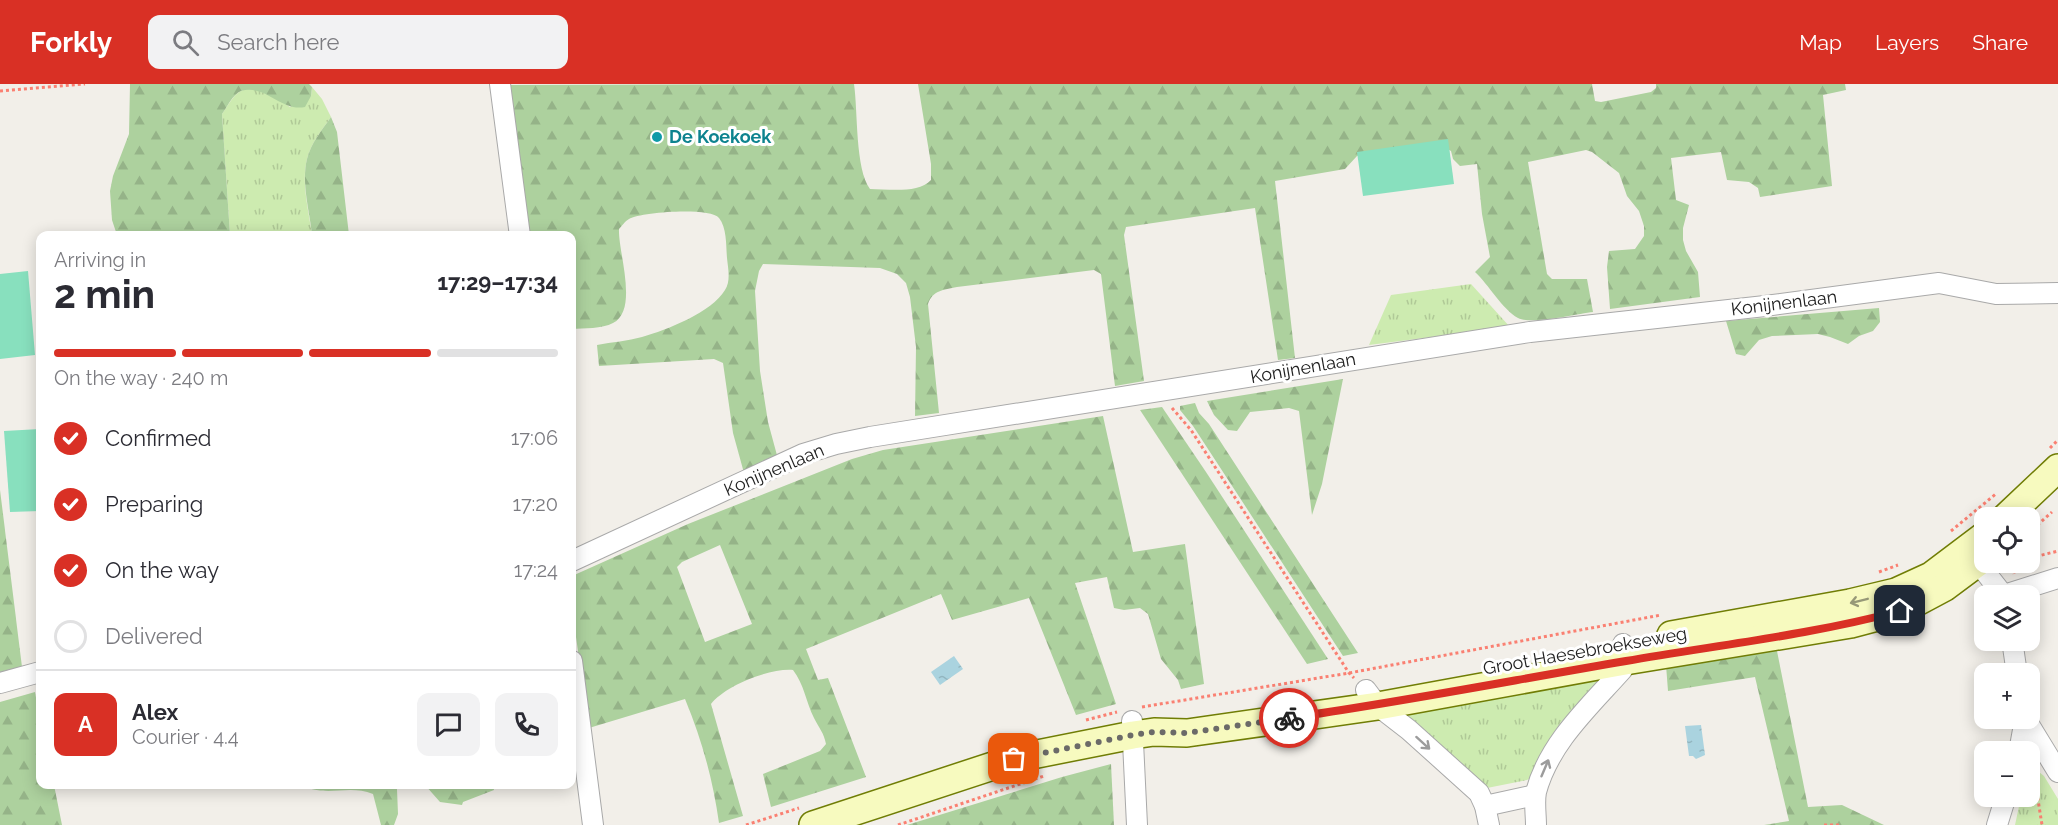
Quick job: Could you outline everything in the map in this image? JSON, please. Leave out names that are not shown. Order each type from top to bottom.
[{"type":"street","points":[[500,84],[519,231]]},
{"type":"street","name":"Konijnenlaan","points":[[576,559],[802,454],[836,444],[1357,358],[1530,332],[1765,306],[1939,283],[1996,294],[2058,292]]},
{"type":"street","points":[[2017,507],[2058,468]]},
{"type":"street","points":[[2040,515],[2058,486]]},
{"type":"street","points":[[1973,548],[1997,585]]},
{"type":"street","name":"Groot Haesebroekseweg","points":[[813,825],[1135,721],[1154,732],[1187,733],[1364,690],[1851,624],[1900,611],[1945,587],[1973,548]]},
{"type":"street","points":[[2036,585],[2058,578]]},
{"type":"street","points":[[1536,825],[1535,795],[1546,765],[1558,745],[1622,670],[1624,653]]},
{"type":"street","points":[[0,683],[36,673]]},
{"type":"street","points":[[1364,690],[1479,793],[1487,815],[1535,795]]},
{"type":"street","points":[[576,692],[593,825]]},
{"type":"street","points":[[1135,721],[1137,825]]},
{"type":"street","points":[[2031,729],[2058,772]]},
{"type":"street","points":[[1997,825],[2003,807]]},
{"type":"path","points":[[0,92],[85,84]]},
{"type":"path","points":[[1162,392],[1178,416],[1191,430],[1364,690]]},
{"type":"path","points":[[2040,556],[2058,552]]},
{"type":"path","points":[[1876,573],[1907,562]]},
{"type":"path","points":[[1135,721],[1364,690],[1666,614]]},
{"type":"path","points":[[898,825],[1044,776]]},
{"type":"path","points":[[2038,807],[2042,825]]},
{"type":"path","points":[[1824,825],[1839,825]]},
{"type":"green space","points":[[130,84],[309,84],[312,87],[311,96],[305,107],[288,106],[266,94],[250,90],[241,91],[235,95],[222,114],[230,231],[116,231],[112,220],[110,191],[113,176],[129,134]]},
{"type":"green space","points":[[854,84],[859,154],[865,180],[870,189],[894,190],[919,187],[931,180],[931,164],[918,84],[1592,84],[1595,101],[1601,102],[1651,92],[1656,88],[1656,84],[1845,84],[1846,90],[1823,95],[1832,186],[1760,197],[1758,188],[1749,182],[1727,180],[1721,152],[1671,158],[1676,200],[1689,205],[1683,228],[1683,240],[1686,251],[1698,272],[1700,297],[1610,309],[1607,267],[1609,251],[1635,249],[1644,236],[1644,226],[1639,211],[1627,196],[1619,173],[1586,150],[1528,162],[1547,274],[1552,279],[1587,279],[1593,312],[1543,320],[1518,318],[1506,309],[1475,272],[1490,257],[1482,214],[1477,164],[1460,166],[1453,159],[1451,151],[1438,144],[1396,148],[1357,156],[1345,169],[1275,181],[1295,358],[1278,360],[1255,208],[1126,227],[1124,235],[1144,381],[1115,386],[1101,274],[1094,270],[957,287],[936,293],[928,304],[939,413],[915,416],[916,347],[910,297],[906,283],[897,274],[880,268],[763,264],[759,271],[755,291],[760,371],[768,422],[778,459],[744,473],[733,433],[723,363],[714,359],[599,366],[597,345],[637,338],[664,330],[700,313],[719,298],[729,279],[726,237],[722,222],[713,215],[690,212],[647,214],[628,220],[619,229],[626,294],[621,316],[613,323],[604,326],[576,329],[576,231],[527,231],[509,85]]},
{"type":"green space","points":[[312,87],[322,99],[331,117],[311,148],[305,168],[306,197],[311,231],[230,231],[222,114],[238,93],[248,89],[273,96],[290,107],[311,96]]},
{"type":"green space","points":[[331,117],[337,132],[349,231],[311,231],[305,188],[305,168],[317,137]]},
{"type":"green space","points":[[1448,139],[1454,184],[1363,196],[1357,152]]},
{"type":"green space","points":[[28,271],[35,355],[0,359],[0,274]]},
{"type":"green space","points":[[1471,284],[1510,327],[1369,345],[1391,295]]},
{"type":"green space","points":[[1879,308],[1880,322],[1873,331],[1859,336],[1848,344],[1818,334],[1772,336],[1759,340],[1745,356],[1736,354],[1726,321]]},
{"type":"green space","points":[[1343,379],[1322,484],[1312,515],[1299,411],[1289,408],[1250,412],[1237,431],[1228,430],[1214,415],[1207,401]]},
{"type":"green space","points":[[1195,403],[1199,413],[1209,424],[1358,653],[1343,656],[1193,426],[1180,410],[1180,406]]},
{"type":"green space","points":[[1162,407],[1328,659],[1307,664],[1140,410]]},
{"type":"green space","points":[[1103,416],[1133,552],[1185,544],[1204,684],[1181,689],[1178,680],[1161,659],[1148,614],[1140,608],[1124,610],[1114,608],[1107,577],[1075,583],[1116,704],[1076,715],[1029,598],[952,620],[941,594],[806,649],[818,680],[828,678],[866,777],[771,807],[763,774],[820,751],[826,744],[797,675],[793,670],[783,670],[760,675],[726,691],[711,704],[743,816],[719,823],[706,760],[685,699],[589,728],[576,637],[576,574],[688,524],[852,459],[883,450]],"holes":[[[720,545],[752,624],[705,642],[677,567],[682,562]]]},
{"type":"green space","points":[[36,429],[36,511],[10,512],[4,431]]},
{"type":"green space","points":[[0,490],[22,667],[0,672]]},
{"type":"green space","points":[[1776,646],[1808,807],[1842,805],[1884,825],[1764,825],[1789,821],[1755,677],[1668,691],[1666,665]]},
{"type":"green space","points":[[1617,672],[1562,721],[1550,738],[1532,777],[1487,788],[1399,714]]},
{"type":"green space","points":[[35,692],[36,789],[55,789],[62,825],[0,825],[0,702]]},
{"type":"green space","points":[[1111,764],[1114,825],[907,825],[1062,777]]},
{"type":"green space","points":[[2040,773],[2058,799],[2058,825],[2015,825],[2019,807],[2040,807]]},
{"type":"green space","points":[[311,789],[397,789],[398,814],[394,825],[381,825],[373,794],[355,790]]},
{"type":"green space","points":[[429,789],[494,789],[463,802],[462,805],[440,802]]},
{"type":"water","points":[[954,656],[963,669],[940,685],[931,672]]},
{"type":"water","points":[[1701,725],[1705,755],[1696,759],[1689,756],[1685,726]]},
{"type":"way so far","points":[[1014,759],[1133,735],[1154,732],[1187,733],[1289,718]]},
{"type":"place","name":"De Koekoek","points":[[657,137]]},
{"type":"route","points":[[1289,718],[1378,706],[1625,661],[1851,624],[1900,611]]}]
